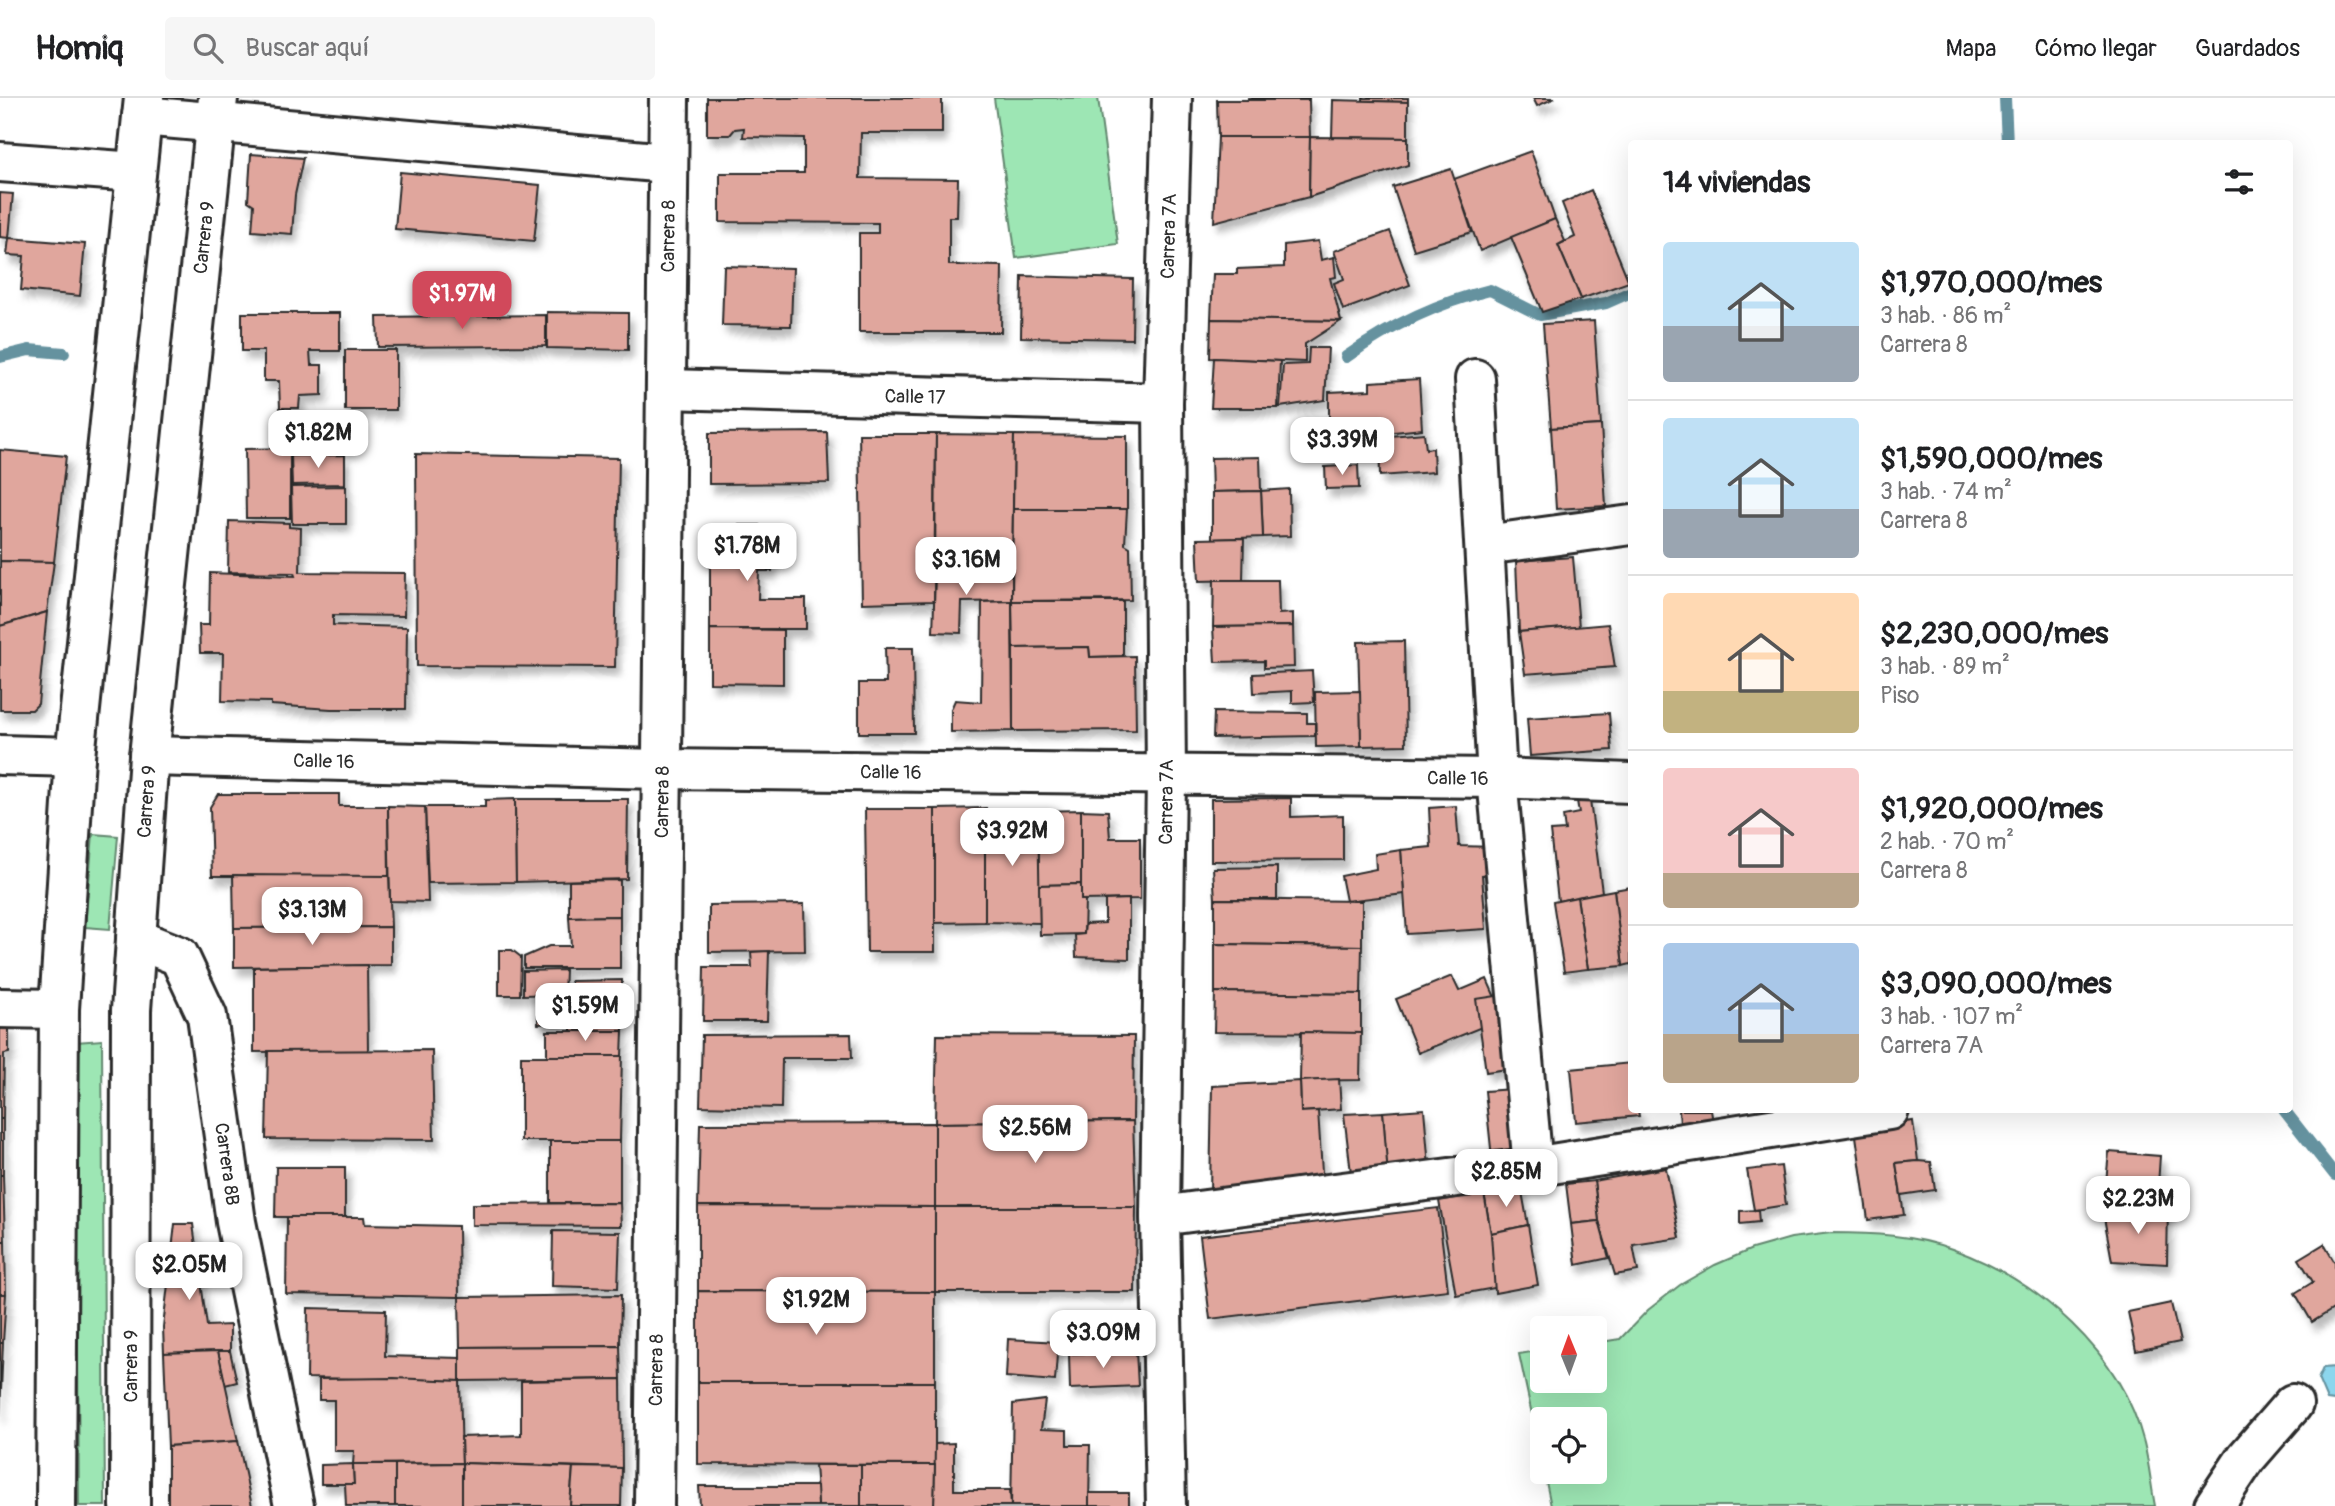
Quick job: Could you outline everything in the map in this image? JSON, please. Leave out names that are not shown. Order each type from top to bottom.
[{"type":"main road","name":"Carrera 8","points":[[654,1506],[659,769],[667,389],[669,98]]},
{"type":"main road","name":"Carrera 7A","points":[[1166,1506],[1160,1216],[1166,777],[1163,403],[1172,98]]},
{"type":"main road","points":[[56,1506],[59,1009],[75,757],[143,107],[217,110],[667,163]]},
{"type":"main road","name":"Carrera 9","points":[[130,1506],[130,1050],[136,939],[149,756],[217,110]]},
{"type":"main road","points":[[0,162],[136,172]]},
{"type":"main road","points":[[1475,379],[1497,778],[1533,1167]]},
{"type":"main road","name":"Calle 17","points":[[667,389],[1163,403]]},
{"type":"main road","points":[[1485,545],[1628,525]]},
{"type":"main road","points":[[0,755],[75,757]]},
{"type":"main road","name":"Calle 16","points":[[149,756],[659,769],[1166,777],[1497,778],[1628,783]]},
{"type":"main road","name":"Carrera 8B","points":[[136,939],[179,956],[207,1016],[236,1222],[294,1506]]},
{"type":"main road","points":[[0,1008],[59,1009]]},
{"type":"main road","points":[[1160,1216],[1533,1167],[1870,1113]]},
{"type":"main road","points":[[2214,1506],[2246,1458],[2293,1404]]},
{"type":"green space","points":[[994,98],[1098,98],[1118,244],[1016,258]]},
{"type":"green space","points":[[93,834],[118,836],[110,929],[85,927]]},
{"type":"green space","points":[[102,1040],[105,1506],[79,1506],[76,1042]]},
{"type":"green space","points":[[1831,1233],[1862,1234],[1938,1244],[1984,1263],[2044,1300],[2072,1324],[2096,1350],[2133,1410],[2144,1443],[2155,1506],[1551,1506],[1546,1484],[1607,1484],[1607,1407],[1530,1407],[1519,1354],[1530,1352],[1530,1393],[1607,1393],[1607,1341],[1620,1339],[1648,1310],[1680,1285],[1715,1265],[1752,1249],[1791,1238]]},
{"type":"water","points":[[2335,1367],[2335,1401],[2327,1400],[2318,1379],[2323,1368]]},
{"type":"building","points":[[707,98],[942,98],[942,133],[861,133],[860,178],[958,179],[957,217],[949,217],[949,265],[1002,266],[1001,332],[859,332],[859,233],[878,233],[878,223],[720,222],[720,173],[804,173],[804,138],[743,137],[744,128],[735,129],[730,135],[707,135]]},
{"type":"building","points":[[1309,98],[1309,100],[1248,100]]},
{"type":"building","points":[[1363,98],[1408,98],[1408,102],[1363,101]]},
{"type":"building","points":[[1533,98],[1555,98],[1537,106]]},
{"type":"building","points":[[1217,100],[1309,100],[1310,137],[1218,137]]},
{"type":"building","points":[[1333,100],[1408,102],[1408,138],[1332,137]]},
{"type":"building","points":[[1218,137],[1310,137],[1309,197],[1214,222]]},
{"type":"building","points":[[1310,137],[1408,138],[1408,165],[1309,197]]},
{"type":"building","points":[[1531,151],[1555,219],[1480,251],[1454,179]]},
{"type":"building","points":[[251,154],[303,158],[295,195],[292,234],[252,231],[254,205],[248,201]]},
{"type":"building","points":[[1451,169],[1472,232],[1414,250],[1393,187]]},
{"type":"building","points":[[400,172],[540,185],[534,241],[395,229]]},
{"type":"building","points":[[1591,190],[1628,282],[1581,299],[1558,245],[1575,237],[1562,203]]},
{"type":"building","points":[[0,193],[13,194],[9,238],[0,237]]},
{"type":"building","points":[[1555,219],[1565,241],[1558,245],[1581,299],[1542,312],[1511,237]]},
{"type":"building","points":[[1390,231],[1410,285],[1343,310],[1334,283],[1344,279],[1334,251]]},
{"type":"building","points":[[9,238],[85,244],[80,296],[21,290],[24,256],[7,255]]},
{"type":"building","points":[[1318,241],[1321,260],[1334,257],[1336,277],[1330,278],[1341,321],[1211,319],[1213,274],[1237,274],[1237,269],[1284,267],[1284,245]]},
{"type":"building","points":[[724,266],[793,268],[791,326],[722,325]]},
{"type":"building","points":[[1022,276],[1133,279],[1132,339],[1021,337]]},
{"type":"building","points":[[547,312],[628,313],[628,350],[547,348]]},
{"type":"building","points":[[242,313],[340,313],[340,351],[310,351],[311,365],[322,365],[322,395],[300,396],[299,408],[280,408],[279,381],[264,381],[264,351],[242,351]]},
{"type":"building","points":[[546,315],[546,346],[378,347],[377,317]]},
{"type":"building","points":[[1211,319],[1341,321],[1305,344],[1305,362],[1210,358]]},
{"type":"building","points":[[1594,321],[1601,425],[1551,428],[1543,324]]},
{"type":"building","points":[[1309,348],[1328,348],[1325,400],[1280,407],[1283,365],[1308,364]]},
{"type":"building","points":[[345,350],[396,350],[396,410],[345,410]]},
{"type":"building","points":[[1214,358],[1280,361],[1278,408],[1211,408]]},
{"type":"building","points":[[1419,379],[1422,429],[1329,439],[1329,392],[1370,390],[1370,382]]},
{"type":"building","points":[[1601,425],[1606,506],[1556,509],[1551,428]]},
{"type":"building","points":[[827,432],[829,483],[709,484],[709,433]]},
{"type":"building","points":[[1424,433],[1426,449],[1433,448],[1434,472],[1380,476],[1379,437]]},
{"type":"building","points":[[859,434],[936,434],[934,601],[862,603]]},
{"type":"building","points":[[936,434],[1014,435],[1012,575],[935,577]]},
{"type":"building","points":[[1014,435],[1127,436],[1127,509],[1013,509]]},
{"type":"building","points":[[290,448],[290,518],[246,518],[245,449]]},
{"type":"building","points":[[0,450],[66,456],[54,562],[0,561]]},
{"type":"building","points":[[416,454],[619,458],[615,667],[417,666]]},
{"type":"building","points":[[345,455],[345,484],[292,485],[291,456]]},
{"type":"building","points":[[1260,457],[1261,491],[1212,492],[1211,458]]},
{"type":"building","points":[[1358,465],[1359,488],[1326,489],[1325,467]]},
{"type":"building","points":[[346,486],[346,524],[292,524],[291,487]]},
{"type":"building","points":[[1289,489],[1290,536],[1263,537],[1261,491]]},
{"type":"building","points":[[1261,491],[1263,537],[1212,539],[1212,492]]},
{"type":"building","points":[[1013,509],[1127,509],[1125,544],[1130,547],[1131,600],[1012,601]]},
{"type":"building","points":[[229,521],[289,523],[289,527],[301,528],[300,572],[405,573],[404,616],[333,615],[333,625],[407,627],[406,709],[331,709],[271,705],[271,702],[222,701],[223,653],[200,653],[199,625],[209,625],[210,573],[295,576],[294,573],[228,572]]},
{"type":"building","points":[[714,525],[759,525],[758,534],[773,534],[772,571],[759,571],[758,599],[806,599],[806,629],[710,629],[710,534],[715,534]]},
{"type":"building","points":[[1244,538],[1243,580],[1199,581],[1197,539]]},
{"type":"building","points":[[1573,557],[1579,627],[1519,632],[1516,561]]},
{"type":"building","points":[[0,561],[54,562],[47,612],[0,626]]},
{"type":"building","points":[[1012,575],[1012,601],[962,602],[961,633],[933,632],[935,577]]},
{"type":"building","points":[[1214,580],[1278,580],[1279,614],[1293,613],[1293,626],[1213,627]]},
{"type":"building","points":[[1012,601],[1013,731],[951,732],[951,709],[955,700],[981,702],[982,602]]},
{"type":"building","points":[[1012,601],[1123,601],[1123,656],[1090,657],[1089,647],[1013,648]]},
{"type":"building","points":[[47,612],[38,704],[32,710],[0,710],[0,626]]},
{"type":"building","points":[[1608,624],[1615,667],[1525,674],[1519,632]]},
{"type":"building","points":[[1293,626],[1294,667],[1264,668],[1264,661],[1215,662],[1213,627]]},
{"type":"building","points":[[710,629],[783,630],[783,684],[710,683]]},
{"type":"building","points":[[1404,641],[1406,745],[1361,746],[1358,642]]},
{"type":"building","points":[[1089,647],[1090,657],[1135,656],[1136,730],[1013,731],[1013,648]]},
{"type":"building","points":[[885,648],[913,648],[914,733],[859,733],[859,683],[886,683]]},
{"type":"building","points":[[1312,671],[1314,702],[1292,703],[1292,691],[1254,693],[1253,674]]},
{"type":"building","points":[[1360,691],[1361,746],[1316,747],[1315,692]]},
{"type":"building","points":[[1214,712],[1307,713],[1307,723],[1315,723],[1315,736],[1213,738]]},
{"type":"building","points":[[1609,713],[1612,750],[1530,756],[1527,718]]},
{"type":"building","points":[[1589,793],[1602,892],[1558,901],[1550,831],[1565,830],[1563,816],[1579,813],[1576,795]]},
{"type":"building","points":[[218,794],[339,794],[339,806],[388,806],[389,876],[212,876],[210,807]]},
{"type":"building","points":[[1291,798],[1291,817],[1343,815],[1343,860],[1211,861],[1211,799]]},
{"type":"building","points":[[515,799],[516,882],[428,883],[425,807],[485,807],[485,800]]},
{"type":"building","points":[[515,799],[628,799],[627,879],[516,882]]},
{"type":"building","points":[[388,806],[425,807],[428,902],[390,901]]},
{"type":"building","points":[[1456,806],[1459,846],[1496,847],[1498,874],[1482,875],[1486,929],[1407,934],[1401,850],[1431,847],[1429,808]]},
{"type":"building","points":[[986,808],[985,922],[935,923],[935,809]]},
{"type":"building","points":[[865,809],[935,809],[935,952],[867,952]]},
{"type":"building","points":[[1081,810],[1081,884],[1039,885],[1038,811]]},
{"type":"building","points":[[1081,810],[1108,811],[1110,838],[1140,838],[1140,899],[1081,900]]},
{"type":"building","points":[[1018,811],[1038,811],[1040,923],[985,922],[985,815],[1018,814]]},
{"type":"building","points":[[1401,850],[1404,894],[1346,901],[1341,876],[1376,869],[1375,854]]},
{"type":"building","points":[[1277,867],[1277,899],[1215,899],[1213,868]]},
{"type":"building","points":[[233,875],[389,876],[391,927],[234,928]]},
{"type":"building","points":[[620,880],[620,916],[569,917],[569,881]]},
{"type":"building","points":[[1081,884],[1081,900],[1085,900],[1084,934],[1040,935],[1039,885]]},
{"type":"building","points":[[1628,888],[1628,965],[1623,966],[1614,890]]},
{"type":"building","points":[[1614,890],[1623,966],[1588,969],[1577,897]]},
{"type":"building","points":[[1577,897],[1588,969],[1564,972],[1553,902]]},
{"type":"building","points":[[1129,899],[1129,959],[1076,957],[1075,935],[1084,934],[1085,924],[1105,923],[1105,900]]},
{"type":"building","points":[[1215,899],[1362,901],[1362,946],[1215,944]]},
{"type":"building","points":[[804,904],[805,951],[709,952],[709,905]]},
{"type":"building","points":[[620,916],[620,968],[524,968],[524,957],[549,946],[571,946],[569,917]]},
{"type":"building","points":[[391,927],[391,965],[234,967],[234,928]]},
{"type":"building","points":[[1215,944],[1362,946],[1361,994],[1215,992]]},
{"type":"building","points":[[499,950],[512,950],[521,957],[520,995],[499,995]]},
{"type":"building","points":[[769,951],[767,1021],[703,1021],[704,967],[752,967],[751,952]]},
{"type":"building","points":[[367,965],[368,1051],[254,1052],[254,967]]},
{"type":"building","points":[[565,970],[564,994],[523,995],[523,971]]},
{"type":"building","points":[[1452,976],[1459,991],[1487,979],[1504,1018],[1418,1053],[1396,999]]},
{"type":"building","points":[[622,980],[623,1031],[571,1031],[571,981]]},
{"type":"building","points":[[1215,992],[1361,994],[1361,1033],[1214,1032]]},
{"type":"building","points":[[1510,994],[1521,1067],[1486,1072],[1476,999]]},
{"type":"building","points":[[538,1006],[560,1006],[561,1023],[538,1024]]},
{"type":"building","points":[[0,1026],[9,1026],[9,1053],[4,1054],[3,1119],[0,1119]]},
{"type":"building","points":[[547,1031],[623,1031],[622,1056],[547,1056]]},
{"type":"building","points":[[1301,1032],[1361,1033],[1360,1080],[1300,1081]]},
{"type":"building","points":[[851,1034],[852,1058],[782,1058],[781,1108],[700,1106],[702,1035]]},
{"type":"building","points":[[937,1035],[1134,1036],[1133,1121],[935,1123]]},
{"type":"building","points":[[432,1050],[434,1140],[266,1139],[268,1051]]},
{"type":"building","points":[[521,1056],[622,1056],[620,1141],[521,1141]]},
{"type":"building","points":[[1628,1063],[1628,1113],[1638,1113],[1639,1116],[1576,1122],[1571,1069]]},
{"type":"building","points":[[1339,1079],[1341,1109],[1301,1112],[1300,1081]]},
{"type":"building","points":[[1300,1081],[1301,1112],[1318,1111],[1323,1187],[1210,1193],[1212,1086]]},
{"type":"building","points":[[1540,1087],[1546,1152],[1492,1158],[1485,1091]]},
{"type":"building","points":[[1424,1109],[1429,1167],[1387,1170],[1383,1112]]},
{"type":"building","points":[[1383,1112],[1388,1176],[1352,1181],[1344,1114]]},
{"type":"building","points":[[1679,1113],[1712,1113],[1713,1122],[1680,1125]]},
{"type":"building","points":[[0,1119],[3,1119],[3,1175],[0,1175]]},
{"type":"building","points":[[1133,1121],[1136,1207],[935,1207],[935,1123]]},
{"type":"building","points":[[1913,1121],[1918,1161],[1896,1163],[1904,1215],[1868,1220],[1855,1129]]},
{"type":"building","points":[[935,1123],[935,1207],[698,1206],[700,1124]]},
{"type":"building","points":[[550,1141],[620,1141],[620,1203],[550,1203]]},
{"type":"building","points":[[2109,1152],[2160,1156],[2158,1185],[2139,1184],[2136,1215],[2103,1212]]},
{"type":"building","points":[[1931,1162],[1935,1190],[1901,1195],[1896,1163]]},
{"type":"building","points":[[1781,1166],[1786,1205],[1754,1210],[1747,1170]]},
{"type":"building","points":[[276,1167],[345,1167],[345,1217],[275,1217]]},
{"type":"building","points":[[1666,1168],[1680,1238],[1633,1245],[1638,1271],[1615,1275],[1599,1221],[1594,1181]]},
{"type":"building","points":[[0,1175],[3,1175],[5,1241],[0,1241]]},
{"type":"building","points":[[2158,1179],[2173,1179],[2176,1205],[2136,1215],[2139,1184],[2158,1185]]},
{"type":"building","points":[[1594,1181],[1599,1221],[1571,1224],[1566,1184]]},
{"type":"building","points":[[1521,1186],[1528,1225],[1491,1233],[1484,1193]]},
{"type":"building","points":[[1484,1193],[1500,1287],[1456,1295],[1439,1201]]},
{"type":"building","points":[[620,1203],[621,1226],[472,1225],[472,1204]]},
{"type":"building","points":[[698,1206],[935,1207],[935,1292],[698,1291]]},
{"type":"building","points":[[2168,1206],[2167,1264],[2112,1261],[2103,1212],[2136,1215]]},
{"type":"building","points":[[935,1207],[1136,1207],[1135,1292],[935,1292]]},
{"type":"building","points":[[1438,1208],[1448,1290],[1210,1319],[1200,1236]]},
{"type":"building","points":[[1758,1210],[1759,1222],[1740,1224],[1740,1211]]},
{"type":"building","points":[[287,1217],[364,1217],[365,1224],[458,1226],[459,1297],[286,1294]]},
{"type":"building","points":[[1599,1221],[1609,1258],[1576,1265],[1571,1224]]},
{"type":"building","points":[[175,1224],[193,1224],[207,1326],[230,1325],[230,1351],[164,1353],[163,1327]]},
{"type":"building","points":[[1528,1225],[1538,1285],[1495,1293],[1491,1233]]},
{"type":"building","points":[[553,1231],[620,1232],[618,1288],[552,1286]]},
{"type":"building","points":[[0,1241],[5,1241],[6,1294],[0,1294]]},
{"type":"building","points":[[2324,1244],[2335,1263],[2335,1308],[2312,1322],[2295,1293],[2313,1282],[2299,1259]]},
{"type":"building","points":[[698,1291],[935,1292],[935,1382],[698,1382]]},
{"type":"building","points":[[0,1294],[6,1294],[3,1343],[0,1343]]},
{"type":"building","points":[[621,1295],[620,1346],[460,1347],[459,1297]]},
{"type":"building","points":[[2171,1303],[2180,1342],[2136,1351],[2128,1312]]},
{"type":"building","points":[[308,1308],[386,1310],[385,1356],[461,1358],[460,1381],[307,1378]]},
{"type":"building","points":[[1008,1339],[1058,1342],[1055,1381],[1006,1377]]},
{"type":"building","points":[[0,1343],[3,1343],[0,1416]]},
{"type":"building","points":[[620,1346],[621,1379],[460,1381],[460,1347]]},
{"type":"building","points":[[218,1351],[230,1351],[237,1382],[225,1385]]},
{"type":"building","points":[[218,1351],[238,1441],[168,1446],[164,1353]]},
{"type":"building","points":[[1136,1351],[1138,1386],[1070,1389],[1069,1354]]},
{"type":"building","points":[[319,1379],[460,1381],[462,1463],[353,1464],[354,1451],[334,1451],[334,1400],[319,1400]]},
{"type":"building","points":[[621,1379],[622,1468],[462,1463],[461,1437],[521,1435],[521,1381]]},
{"type":"building","points":[[698,1382],[935,1382],[935,1465],[698,1464]]},
{"type":"building","points":[[1045,1400],[1041,1429],[1067,1430],[1067,1445],[1090,1445],[1089,1506],[1011,1506],[1013,1404]]},
{"type":"building","points":[[238,1441],[252,1506],[168,1506],[168,1446]]},
{"type":"building","points":[[954,1443],[954,1490],[1010,1490],[1011,1506],[934,1506],[935,1444]]},
{"type":"building","points":[[462,1463],[462,1506],[395,1506],[395,1464]]},
{"type":"building","points":[[462,1463],[573,1467],[570,1506],[462,1506]]},
{"type":"building","points":[[353,1464],[354,1484],[321,1484],[321,1465]]},
{"type":"building","points":[[353,1464],[395,1464],[395,1506],[346,1506],[345,1484],[354,1484]]},
{"type":"building","points":[[815,1465],[861,1465],[861,1506],[818,1506]]},
{"type":"building","points":[[861,1465],[935,1465],[934,1506],[861,1506]]},
{"type":"building","points":[[573,1467],[622,1468],[621,1506],[570,1506]]},
{"type":"building","points":[[699,1486],[817,1486],[818,1506],[700,1506]]},
{"type":"building","points":[[1089,1493],[1129,1493],[1129,1506],[1089,1506]]},
{"type":"waterway","points":[[2005,98],[2007,140]]},
{"type":"waterway","points":[[1346,357],[1415,316],[1451,301],[1490,290],[1540,315],[1606,303],[1628,293]]},
{"type":"waterway","points":[[0,357],[29,350],[64,353]]},
{"type":"waterway","points":[[2286,1113],[2335,1175]]}]
